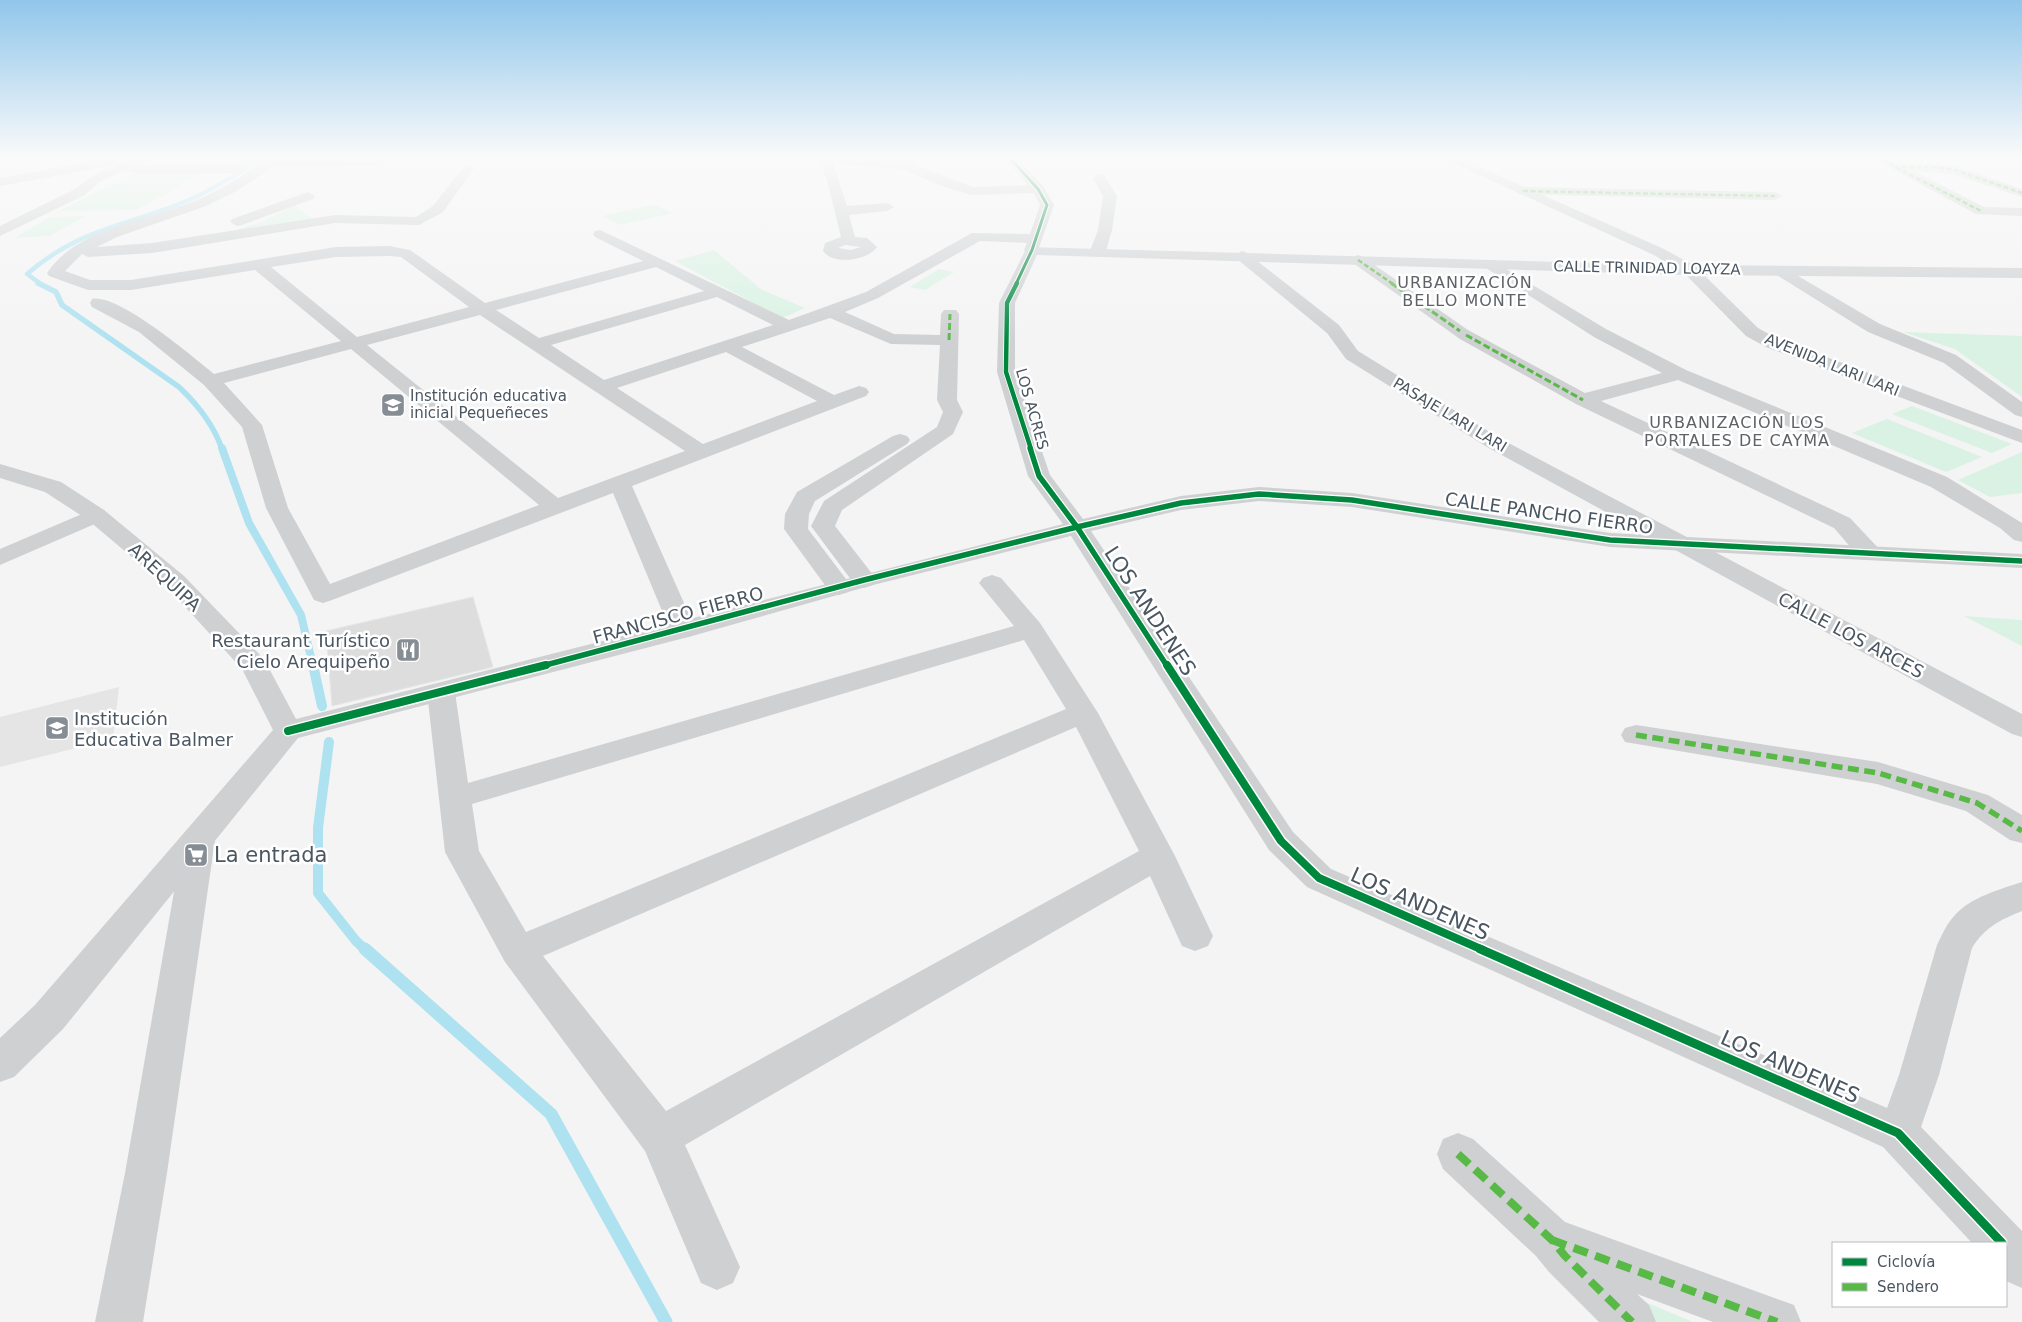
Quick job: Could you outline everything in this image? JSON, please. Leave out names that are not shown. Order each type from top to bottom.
[{"type":"street","points":[[0,232],[27,219]]},
{"type":"street","points":[[156,219],[112,234],[74,252],[55,273],[88,285],[102,287],[131,285],[336,252],[389,251],[413,237],[429,219]]},
{"type":"street","points":[[152,248],[248,219]]},
{"type":"street","points":[[74,252],[152,248],[335,219],[413,237],[482,308],[701,452]]},
{"type":"street","points":[[844,219],[849,240]]},
{"type":"street","name":"LOS ACRES","points":[[1042,219],[1034,244],[1008,303],[1006,372],[1039,476],[1077,527]]},
{"type":"street","points":[[1098,251],[1106,219]]},
{"type":"street","name":"AVENIDA LARI LARI","points":[[1585,219],[1659,252],[1690,270],[1752,332],[1772,343],[2022,438]]},
{"type":"street","points":[[600,234],[788,326]]},
{"type":"street","name":"CALLE TRINIDAD LOAYZA","points":[[602,387],[831,312],[872,295],[977,236],[1098,251],[1690,270],[2022,273]]},
{"type":"street","name":"PASAJE LARI LARI","points":[[1242,256],[1333,329],[1352,354],[1494,443],[1680,543]]},
{"type":"street","points":[[1358,260],[1463,333],[1584,400],[1842,523],[1871,553]]},
{"type":"street","points":[[211,381],[658,262]]},
{"type":"street","points":[[1486,264],[1600,333],[1679,374],[1939,482],[2008,523],[2022,535]]},
{"type":"street","points":[[262,268],[555,508]]},
{"type":"street","points":[[1782,271],[1874,328],[1950,359],[2022,411]]},
{"type":"street","points":[[536,344],[718,292]]},
{"type":"street","points":[[98,304],[145,328],[211,381],[252,425],[277,508],[323,595],[859,392]]},
{"type":"street","points":[[831,312],[891,339],[949,340]]},
{"type":"street","points":[[851,584],[823,526],[832,506],[946,430],[953,412],[947,400],[950,314]]},
{"type":"street","points":[[727,346],[834,402]]},
{"type":"street","points":[[1584,400],[1679,374]]},
{"type":"street","name":"AREQUIPA","points":[[0,470],[53,487],[96,515],[175,581],[254,665],[288,731]]},
{"type":"street","points":[[620,483],[683,630]]},
{"type":"street","name":"CALLE PANCHO FIERRO","points":[[1077,527],[1180,503],[1259,494],[1352,500],[1610,540],[2022,561]]},
{"type":"street","points":[[0,558],[96,515]]},
{"type":"street","name":"FRANCISCO FIERRO","points":[[288,731],[1077,527]]},
{"type":"street","name":"LOS ANDENES","points":[[1077,527],[1175,681],[1281,841],[1320,878],[1898,1133]]},
{"type":"street","name":"CALLE LOS ARCES","points":[[1680,543],[2022,727]]},
{"type":"street","points":[[992,583],[1031,629],[1083,713],[1158,856],[1195,936]]},
{"type":"street","points":[[455,798],[1031,629]]},
{"type":"street","points":[[441,692],[462,852],[518,951],[660,1137],[717,1267]]},
{"type":"street","points":[[518,951],[1083,713]]},
{"type":"street","points":[[0,1064],[50,1017],[288,731]]},
{"type":"street","points":[[1636,734],[1878,773],[1977,803],[2022,831]]},
{"type":"street","points":[[119,1322],[146,1173],[199,840]]},
{"type":"street","points":[[660,1137],[1158,856]]},
{"type":"street","points":[[2001,1242],[1898,1133],[1920,1075],[1955,945],[1968,924],[1990,909],[2022,896]]},
{"type":"street","points":[[1458,1154],[1552,1240],[1564,1256],[1632,1322]]},
{"type":"street","points":[[1552,1240],[1777,1322]]},
{"type":"street","points":[[2007,1249],[2022,1265]]},
{"type":"shaded area","name":"Institución Educativa Balmer","points":[[119,687],[113,739],[0,767],[0,717]]},
{"type":"green space","points":[[47,219],[80,219],[50,236],[14,238]]},
{"type":"green space","points":[[268,219],[314,220],[212,238]]},
{"type":"green space","points":[[607,219],[648,219],[620,225]]},
{"type":"green space","points":[[714,250],[762,290],[805,308],[782,318],[675,261]]},
{"type":"green space","points":[[939,269],[954,272],[925,290],[910,287]]},
{"type":"green space","points":[[1903,332],[2022,336],[2022,397],[1955,349]]},
{"type":"green space","points":[[1912,406],[2012,444],[1992,453],[1892,414]]},
{"type":"green space","points":[[1887,419],[1982,457],[1946,472],[1852,433]]},
{"type":"green space","points":[[2022,452],[2022,493],[1990,497],[1958,480]]},
{"type":"green space","points":[[1964,616],[2022,620],[2022,646]]},
{"type":"green space","points":[[1597,1282],[1693,1322],[1642,1322]]},
{"type":"building","name":"Restaurant Turístico Cielo Arequipeño","points":[[473,597],[493,667],[332,706],[326,631]]},
{"type":"waterway","points":[[41,284],[27,274],[47,259],[65,247],[84,238],[136,219]]},
{"type":"waterway","points":[[38,283],[56,292],[62,305],[179,387],[204,416],[222,449]]},
{"type":"waterway","points":[[222,448],[249,523],[301,615],[313,666]]},
{"type":"waterway","points":[[313,665],[322,706]]},
{"type":"waterway","points":[[329,742],[318,828],[318,893],[356,941],[366,950]]},
{"type":"waterway","points":[[365,949],[551,1114],[666,1322]]},
{"type":"marked path","points":[[1358,260],[1460,331]]},
{"type":"marked path","points":[[949,340],[950,314]]},
{"type":"marked path","points":[[1466,335],[1583,400]]},
{"type":"marked path","points":[[1636,735],[1878,773],[1977,803],[2022,831]]},
{"type":"marked path","points":[[1458,1154],[1552,1240],[1565,1256],[1632,1322]]},
{"type":"marked path","points":[[1552,1240],[1777,1322]]},
{"type":"cycle path","points":[[1042,219],[1032,250],[1007,303],[1006,372],[1039,476],[1077,527],[1281,841],[1319,878],[1898,1133],[2001,1242]]},
{"type":"cycle path","points":[[288,731],[683,630],[864,580],[1077,527],[1181,503],[1259,494],[1352,500],[1610,540],[2022,561]]},
{"type":"place","name":"Institución educativa inicial Pequeñeces","points":[[393,405]]},
{"type":"place","name":"Restaurant Turístico Cielo Arequipeño","points":[[408,650]]},
{"type":"place","name":"Institución Educativa Balmer","points":[[57,728]]},
{"type":"place","name":"La entrada","points":[[196,855]]},
{"type":"district","name":"URBANIZACIÓN BELLO MONTE","points":[[1465,291]]},
{"type":"district","name":"URBANIZACIÓN LOS PORTALES DE CAYMA","points":[[1737,431]]}]
